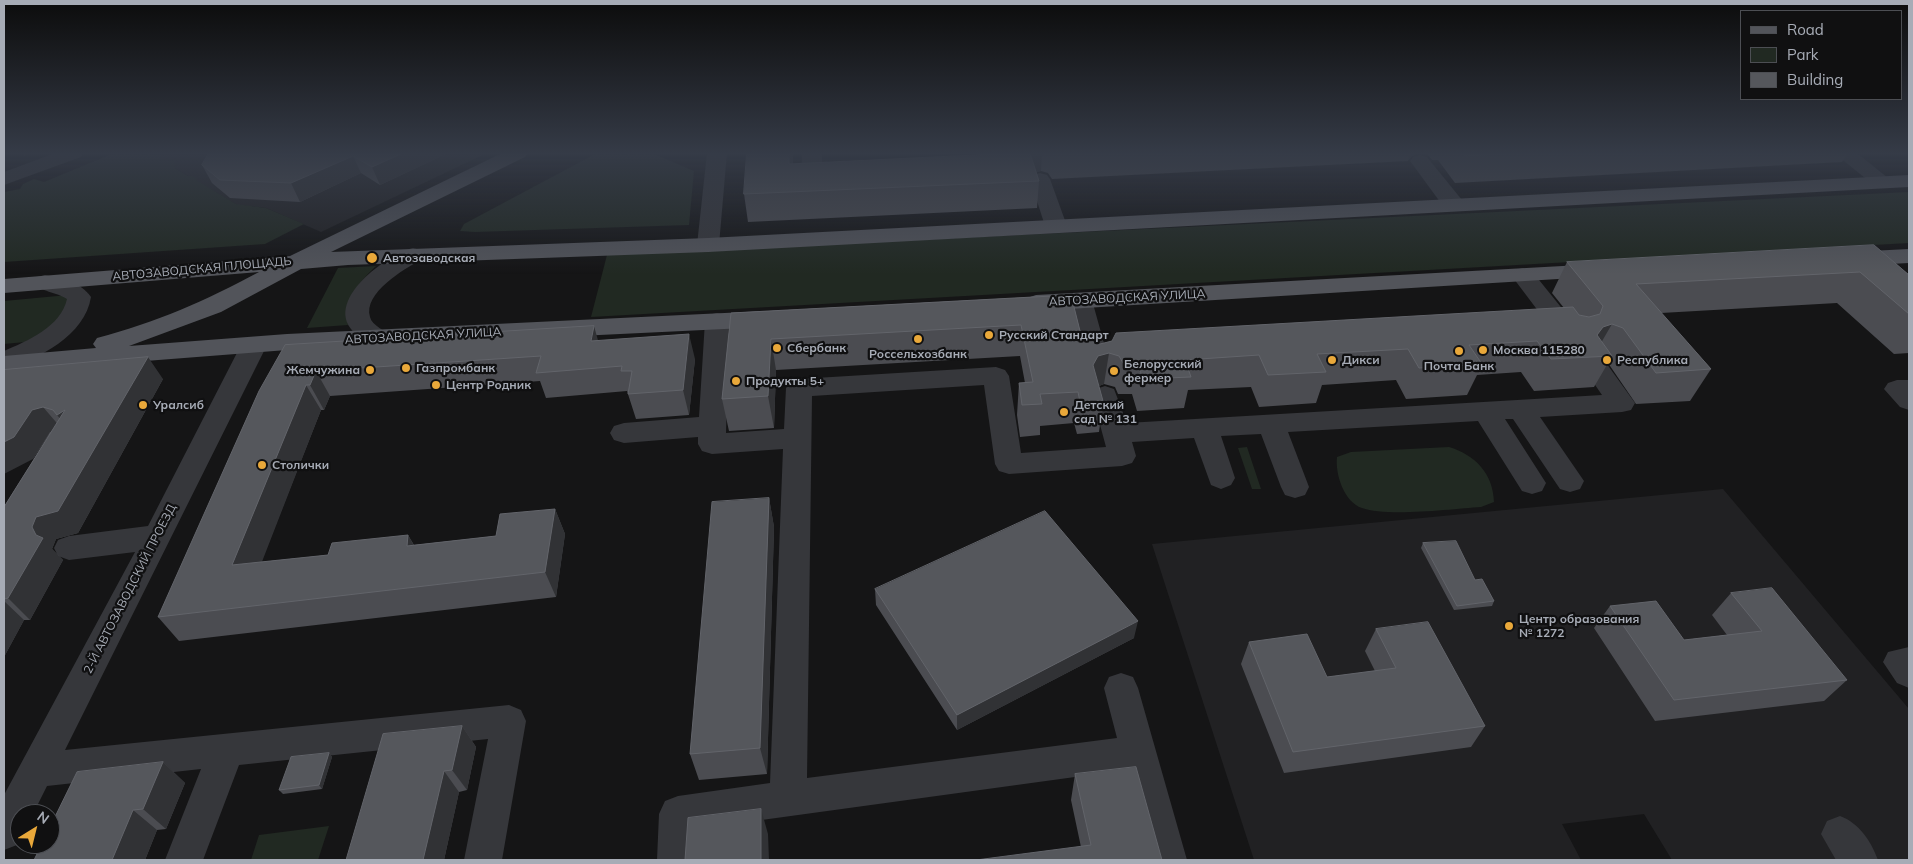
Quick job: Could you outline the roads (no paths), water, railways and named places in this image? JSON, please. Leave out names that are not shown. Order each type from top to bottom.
[{"type":"main road","points":[[298,261],[436,193]]},
{"type":"main road","points":[[298,261],[413,255],[708,245],[1671,193]]},
{"type":"main road","points":[[1826,260],[1909,256]]},
{"type":"main road","name":"АВТОЗАВОДСКАЯ ПЛОЩАДЬ","points":[[4,286],[298,261]]},
{"type":"main road","name":"АВТОЗАВОДСКАЯ ПЛОЩАДЬ","points":[[4,364],[104,344],[142,334],[212,307],[298,261]]},
{"type":"main road","name":"АВТОЗАВОДСКАЯ УЛИЦА","points":[[1010,304],[1619,270]]},
{"type":"main road","name":"АВТОЗАВОДСКАЯ УЛИЦА","points":[[254,345],[785,318]]},
{"type":"main road","name":"АВТОЗАВОДСКАЯ ПЛОЩАДЬ","points":[[4,364],[254,345]]},
{"type":"street","points":[[708,245],[713,193]]},
{"type":"street","points":[[1045,193],[1056,226]]},
{"type":"street","points":[[1445,193],[1454,205]]},
{"type":"street","points":[[379,338],[365,331],[359,324],[356,312],[359,301],[363,293],[376,280],[401,261],[413,255]]},
{"type":"street","points":[[1865,258],[1888,277]]},
{"type":"street","points":[[1523,275],[1572,338]]},
{"type":"street","points":[[4,360],[50,336],[61,328],[77,310],[79,297],[72,291],[45,282]]},
{"type":"street","points":[[1080,300],[1097,365]]},
{"type":"street","points":[[717,321],[712,444],[798,438]]},
{"type":"street","name":"2-Й АВТОЗАВОДСКИЙ ПРОЕЗД","points":[[4,832],[158,537],[254,345]]},
{"type":"street","points":[[1116,432],[1622,403],[1595,366]]},
{"type":"street","points":[[788,798],[799,388],[996,376],[1009,464],[1122,456],[1105,395]]},
{"type":"street","points":[[1909,389],[1897,389],[1909,401]]},
{"type":"street","points":[[1520,409],[1570,481]]},
{"type":"street","points":[[1486,411],[1532,483]]},
{"type":"street","points":[[1271,424],[1295,487]]},
{"type":"street","points":[[624,433],[712,426]]},
{"type":"street","points":[[1204,427],[1221,478]]},
{"type":"street","points":[[69,548],[158,537]]},
{"type":"street","points":[[1909,661],[1900,662],[1909,672]]},
{"type":"street","points":[[1121,688],[1168,860]]},
{"type":"street","points":[[36,770],[509,721],[483,860]]},
{"type":"street","points":[[374,770],[385,734]]},
{"type":"street","points":[[184,860],[227,750]]},
{"type":"street","points":[[676,860],[678,814],[1139,752]]},
{"type":"place","name":"Автозаводская","points":[[372,258]]},
{"type":"place","name":"Русский Стандарт","points":[[989,335]]},
{"type":"place","name":"Россельхозбанк","points":[[918,339]]},
{"type":"place","name":"Сбербанк","points":[[777,348]]},
{"type":"place","name":"Москва 115280","points":[[1483,350]]},
{"type":"place","name":"Почта Банк","points":[[1459,351]]},
{"type":"place","name":"Дикси","points":[[1332,360]]},
{"type":"place","name":"Республика","points":[[1607,360]]},
{"type":"place","name":"Газпромбанк","points":[[406,368]]},
{"type":"place","name":"Жемчужина","points":[[370,370]]},
{"type":"place","name":"Белорусский фермер","points":[[1114,371]]},
{"type":"place","name":"Продукты 5+","points":[[736,381]]},
{"type":"place","name":"Центр Родник","points":[[436,385]]},
{"type":"place","name":"Уралсиб","points":[[143,405]]},
{"type":"place","name":"Детский сад № 131","points":[[1064,412]]},
{"type":"place","name":"Столички","points":[[262,465]]},
{"type":"place","name":"Центр образования № 1272","points":[[1509,626]]}]
